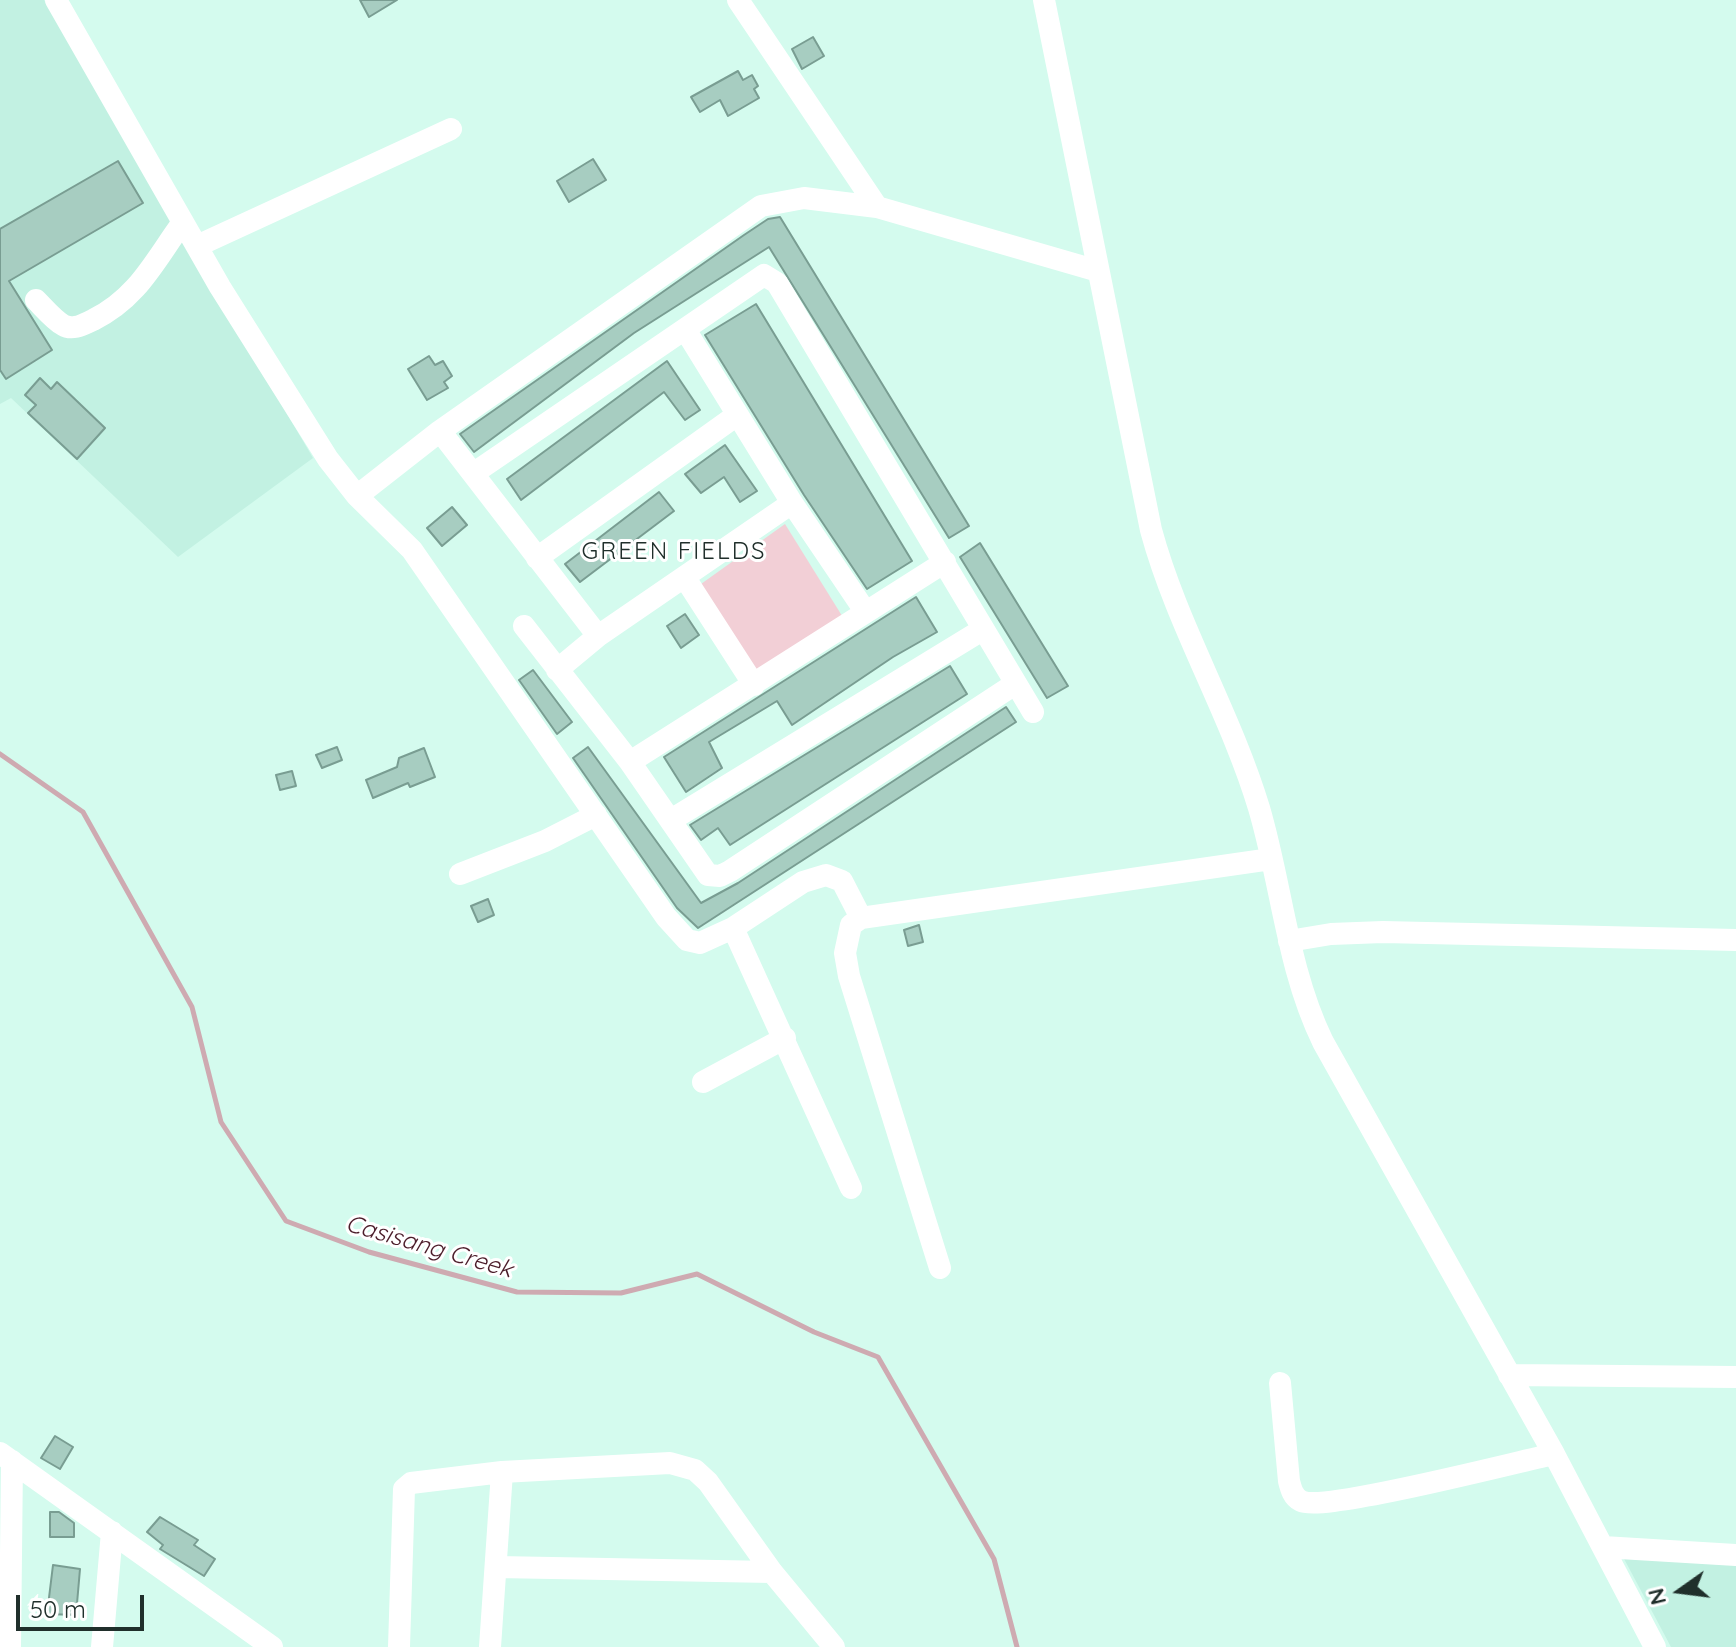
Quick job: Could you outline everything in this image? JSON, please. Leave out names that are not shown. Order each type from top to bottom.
[{"type":"street","points":[[56,0],[197,246],[301,417],[357,496],[412,550],[666,917],[687,940],[700,943],[733,928],[803,882],[826,875],[842,881],[861,918]]},
{"type":"street","points":[[738,0],[792,86],[877,207]]},
{"type":"street","points":[[1044,0],[1159,558],[1219,697],[1259,807],[1303,997],[1323,1042],[1554,1454],[1655,1647]]},
{"type":"street","points":[[197,246],[451,129]]},
{"type":"street","points":[[357,496],[440,431],[761,206],[804,198],[877,207],[1098,271]]},
{"type":"street","points":[[36,300],[63,325],[72,328],[105,314],[135,292],[149,276],[183,222]]},
{"type":"street","points":[[474,473],[764,275],[777,283],[1033,712]]},
{"type":"street","points":[[686,331],[792,503],[865,611]]},
{"type":"street","points":[[537,558],[737,415]]},
{"type":"street","points":[[440,431],[598,636]]},
{"type":"street","points":[[557,670],[598,636],[792,503]]},
{"type":"street","points":[[630,762],[945,562]]},
{"type":"street","points":[[685,578],[754,685]]},
{"type":"street","points":[[524,626],[630,762],[708,875],[720,876],[1015,684]]},
{"type":"street","points":[[671,820],[982,630]]},
{"type":"street","points":[[460,874],[545,841],[596,815]]},
{"type":"street","points":[[940,1268],[849,976],[847,934],[861,918],[1271,859]]},
{"type":"street","points":[[733,928],[851,1188]]},
{"type":"street","points":[[1289,941],[1331,934],[1383,932],[1736,940]]},
{"type":"street","points":[[703,1082],[785,1038]]},
{"type":"street","points":[[1509,1375],[1736,1377]]},
{"type":"street","points":[[1280,1383],[1289,1481],[1292,1492],[1300,1501],[1312,1504],[1371,1495],[1554,1454]]},
{"type":"street","points":[[6,1457],[272,1647]]},
{"type":"street","points":[[6,1457],[10,1647]]},
{"type":"street","points":[[399,1647],[404,1489],[421,1479],[670,1463],[682,1465],[708,1482],[772,1572],[834,1647]]},
{"type":"street","points":[[490,1647],[502,1472]]},
{"type":"street","points":[[102,1647],[112,1532]]},
{"type":"street","points":[[1603,1547],[1736,1555]]},
{"type":"street","points":[[497,1567],[772,1572]]},
{"type":"shaded area","points":[[0,0],[44,0],[313,458],[178,557],[11,398],[0,404]]},
{"type":"shaded area","points":[[785,524],[844,619],[756,676],[701,584]]},
{"type":"shaded area","points":[[1614,1540],[1736,1545],[1736,1647],[1671,1647]]},
{"type":"building","points":[[360,0],[397,0],[369,17]]},
{"type":"building","points":[[813,37],[824,56],[802,69],[792,49]]},
{"type":"building","points":[[738,71],[743,80],[752,75],[758,86],[754,89],[759,98],[728,116],[720,100],[700,112],[691,97]]},
{"type":"building","points":[[593,159],[606,180],[569,202],[557,181]]},
{"type":"building","points":[[118,161],[143,203],[9,281],[52,350],[6,379],[0,370],[0,229]]},
{"type":"building","points":[[780,217],[969,526],[949,538],[769,247],[634,333],[474,452],[460,434],[744,235],[768,219]]},
{"type":"building","points":[[756,304],[912,561],[867,589],[804,495],[705,335]]},
{"type":"building","points":[[429,356],[435,365],[443,361],[452,376],[444,382],[448,388],[427,400],[408,369]]},
{"type":"building","points":[[667,361],[700,410],[685,420],[664,392],[521,500],[507,479]]},
{"type":"building","points":[[40,378],[51,389],[57,382],[105,428],[77,459],[28,413],[36,405],[25,395]]},
{"type":"building","points":[[725,445],[757,491],[740,502],[724,477],[701,493],[685,474]]},
{"type":"building","points":[[659,492],[674,511],[580,582],[565,564]]},
{"type":"building","points":[[452,507],[467,525],[442,546],[427,528]]},
{"type":"building","points":[[980,543],[1068,686],[1047,698],[960,557]]},
{"type":"building","points":[[916,597],[937,632],[893,657],[792,725],[777,701],[709,742],[722,768],[686,792],[664,757]]},
{"type":"building","points":[[685,614],[699,635],[681,648],[667,626]]},
{"type":"building","points":[[950,666],[967,694],[730,845],[718,828],[701,840],[690,825]]},
{"type":"building","points":[[533,670],[572,722],[557,734],[519,680]]},
{"type":"building","points":[[1006,707],[1016,722],[698,928],[677,908],[573,758],[588,747],[701,903],[738,883]]},
{"type":"building","points":[[337,747],[342,760],[322,768],[316,755]]},
{"type":"building","points":[[424,748],[435,777],[410,787],[408,783],[373,798],[366,780],[397,767],[399,758]]},
{"type":"building","points":[[292,771],[296,786],[280,790],[276,775]]},
{"type":"building","points":[[488,899],[494,915],[478,922],[471,906]]},
{"type":"building","points":[[919,925],[923,942],[908,946],[904,930]]},
{"type":"building","points":[[55,1436],[73,1447],[60,1469],[41,1458]]},
{"type":"building","points":[[50,1512],[59,1512],[74,1523],[74,1537],[50,1537]]},
{"type":"building","points":[[160,1517],[198,1540],[194,1545],[215,1559],[204,1576],[160,1549],[163,1545],[147,1532]]},
{"type":"building","points":[[53,1565],[80,1569],[76,1615],[47,1614]]},
{"type":"waterway","name":"Casisang Creek","points":[[0,754],[83,812],[192,1007],[221,1122],[286,1221],[369,1252],[517,1292],[621,1293],[697,1274],[814,1332],[878,1357],[994,1559],[1017,1647]]},
{"type":"district","name":"GREEN FIELDS","points":[[674,552]]}]
